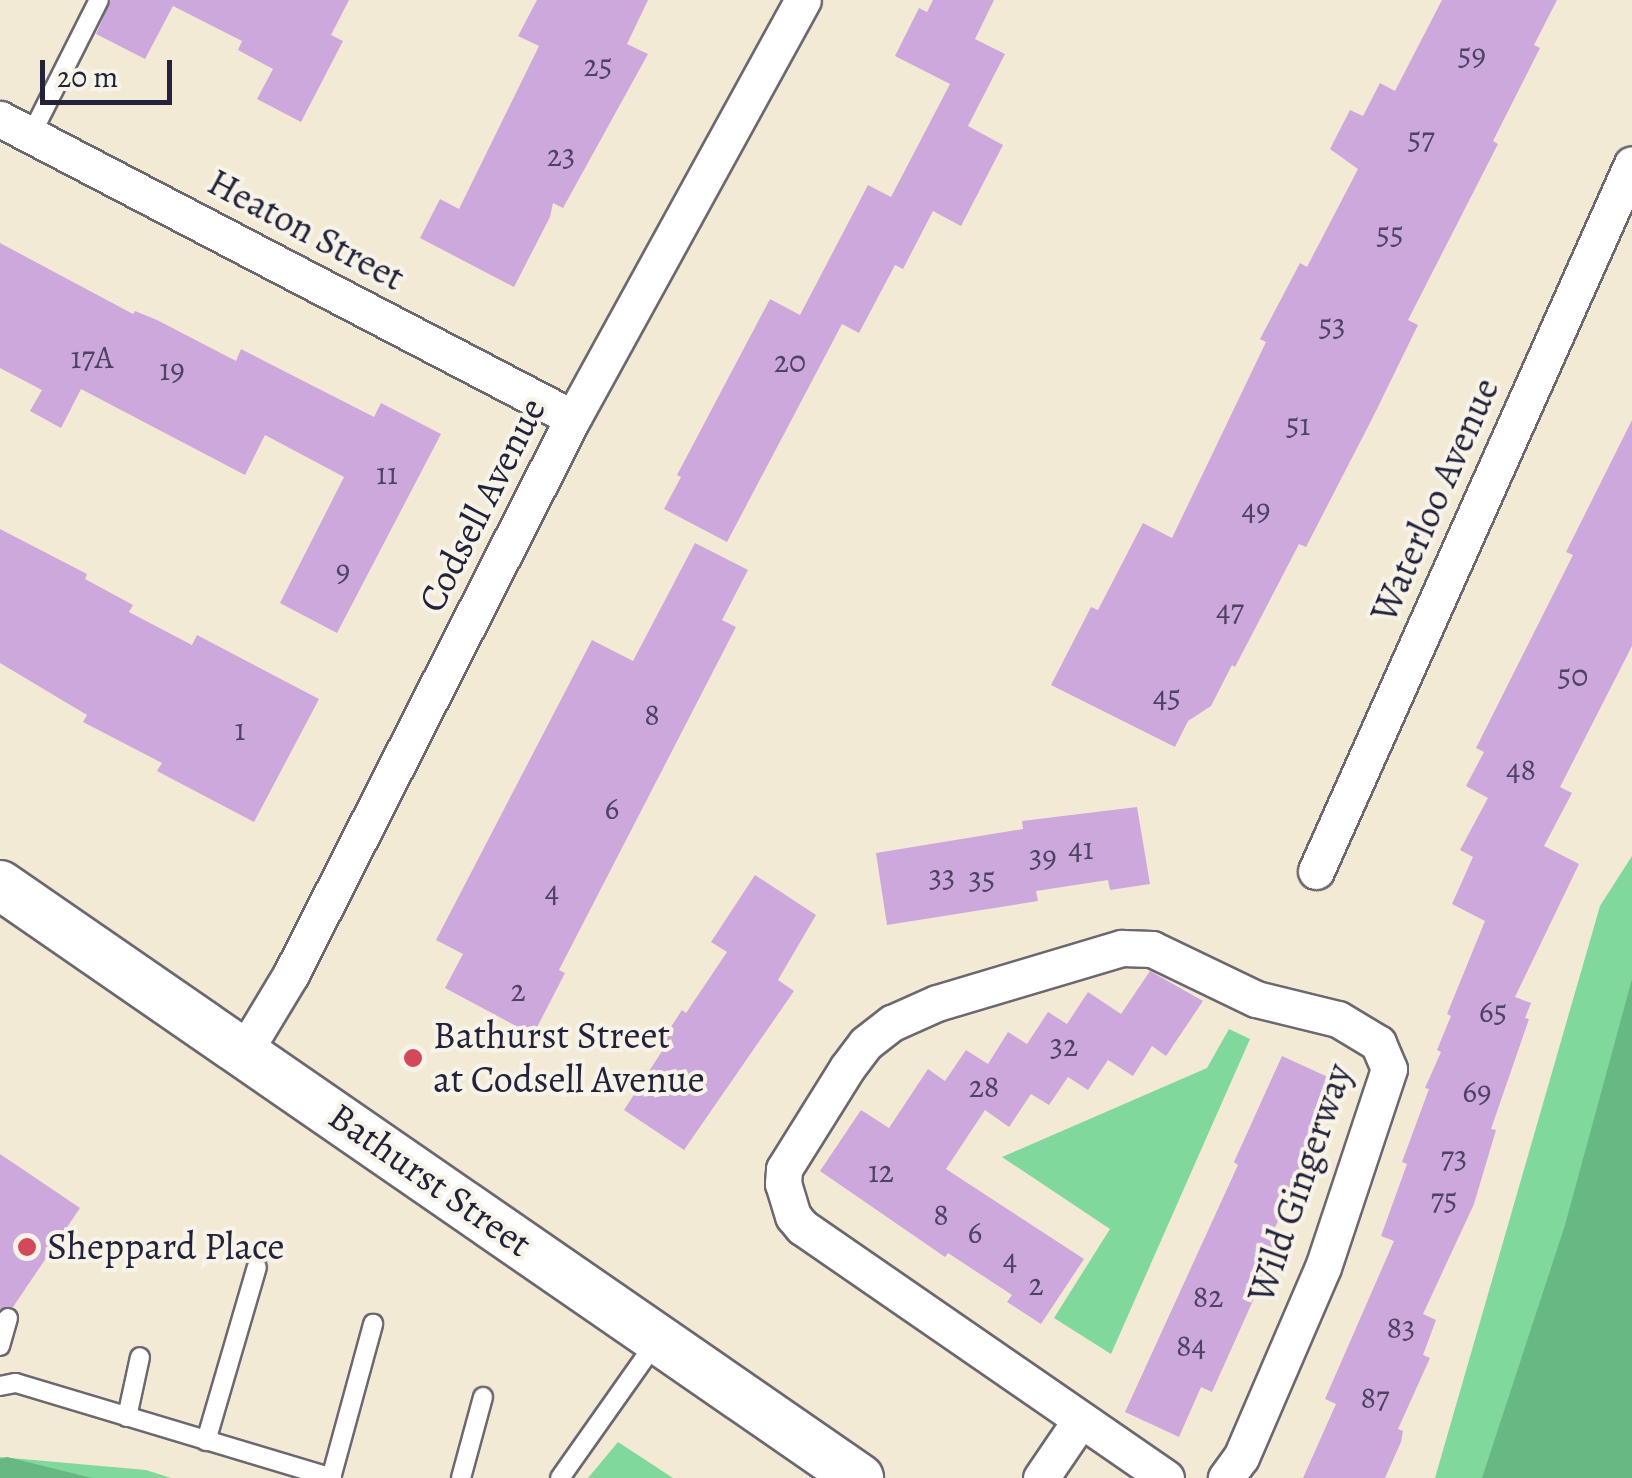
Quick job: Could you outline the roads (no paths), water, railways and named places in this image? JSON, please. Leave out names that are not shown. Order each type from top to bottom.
[{"type":"main road","name":"Bathurst Street","points":[[0,885],[859,1478]]},
{"type":"street","name":"Codsell Avenue","points":[[244,1052],[291,974],[573,418],[803,0]]},
{"type":"street","name":"Heaton Street","points":[[15,127],[573,418]]},
{"type":"street","name":"Waterloo Avenue","points":[[1316,871],[1632,164]]},
{"type":"street","name":"Wild Gingerway","points":[[1166,1478],[1078,1422],[802,1227],[787,1200],[784,1169],[866,1042],[892,1023],[937,1003],[1122,948],[1152,949],[1256,1000],[1338,1019],[1378,1044],[1390,1069],[1323,1267],[1241,1457],[1226,1478]]},
{"type":"street","points":[[1041,1478],[1078,1422]]},
{"type":"lane","points":[[15,127],[99,0]]},
{"type":"lane","points":[[206,1440],[257,1266]]},
{"type":"lane","points":[[0,1346],[8,1318]]},
{"type":"lane","points":[[0,1386],[16,1383],[332,1478],[374,1324]]},
{"type":"lane","points":[[560,1478],[659,1338]]},
{"type":"lane","points":[[126,1417],[140,1356]]},
{"type":"lane","points":[[461,1478],[483,1397]]},
{"type":"place","name":"Bathurst Street at Codsell Avenue","points":[[413,1058]]},
{"type":"place","name":"Sheppard Place","points":[[27,1247]]}]
